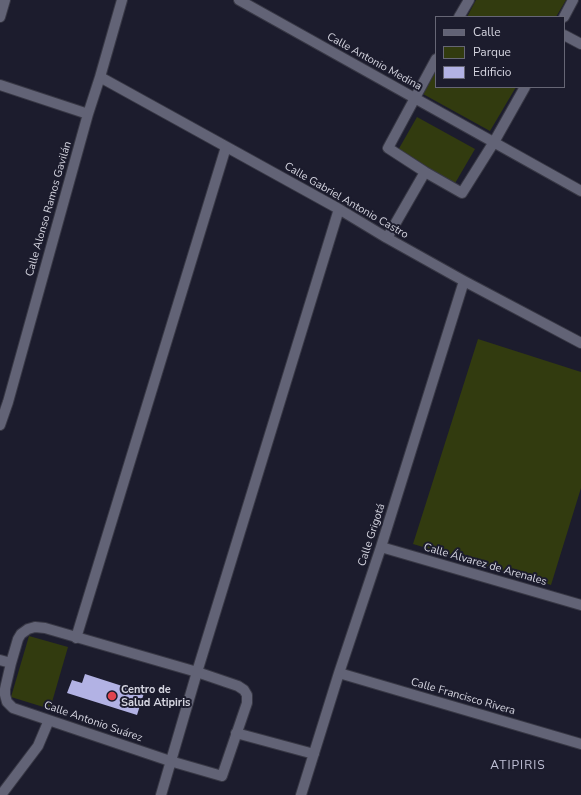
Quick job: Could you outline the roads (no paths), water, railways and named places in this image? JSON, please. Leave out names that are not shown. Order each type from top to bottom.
[{"type":"street","points":[[0,18],[5,0]]},
{"type":"street","name":"Calle Alonso Ramos Gavilán","points":[[0,425],[4,401],[122,0]]},
{"type":"street","name":"Calle Antonio Medina","points":[[239,0],[581,191]]},
{"type":"street","points":[[460,16],[469,0]]},
{"type":"street","points":[[565,16],[573,0]]},
{"type":"street","points":[[565,36],[581,44]]},
{"type":"street","points":[[435,61],[388,148],[425,172],[462,192],[494,142],[524,88]]},
{"type":"street","name":"Calle Gabriel Antonio Castro","points":[[100,78],[464,281],[581,343]]},
{"type":"street","points":[[0,85],[88,114]]},
{"type":"street","points":[[76,638],[226,147]]},
{"type":"street","points":[[387,238],[425,172]]},
{"type":"street","points":[[161,795],[196,672],[339,210]]},
{"type":"street","name":"Calle Grigotá","points":[[301,795],[339,673],[381,548],[464,281]]},
{"type":"street","name":"Calle Álvarez de Arenales","points":[[381,548],[581,605]]},
{"type":"street","points":[[0,660],[11,664],[18,639],[21,634],[28,629],[40,627],[196,672],[238,686],[244,690],[247,696],[247,703],[236,733],[314,754]]},
{"type":"street","name":"Calle Antonio Suárez","points":[[11,664],[5,695],[7,702],[14,708],[170,761],[222,776],[236,733]]},
{"type":"street","name":"Calle Francisco Rivera","points":[[339,673],[581,744]]},
{"type":"street","points":[[1,795],[38,746],[49,720]]},
{"type":"place","name":"Centro de Salud Atipiris","points":[[112,696]]},
{"type":"district","name":"ATIPIRIS","points":[[518,766]]}]
